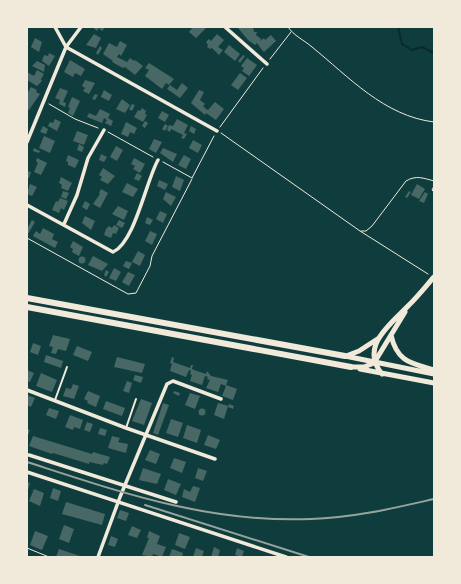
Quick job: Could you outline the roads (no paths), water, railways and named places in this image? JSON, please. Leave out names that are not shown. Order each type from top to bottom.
[{"type":"highway","points":[[27,298],[345,356]]},
{"type":"highway","points":[[27,307],[351,367]]},
{"type":"main road","points":[[345,356],[359,351],[379,338],[434,278]]},
{"type":"main road","points":[[351,367],[364,367],[374,363],[410,304]]},
{"type":"main road","points":[[391,335],[397,352],[404,360],[434,370]]},
{"type":"main road","points":[[379,338],[374,352],[374,363],[382,374]]},
{"type":"main road","points":[[345,356],[434,374]]},
{"type":"main road","points":[[351,367],[434,383]]},
{"type":"street","points":[[55,27],[66,47],[217,131]]},
{"type":"street","points":[[27,142],[66,47],[81,27]]},
{"type":"street","points":[[224,27],[267,64]]},
{"type":"street","points":[[64,224],[77,195],[88,158],[104,130]]},
{"type":"street","points":[[27,205],[64,224],[110,251],[115,251],[130,232],[148,179],[158,160]]},
{"type":"street","points":[[98,557],[124,487],[169,382],[173,381],[221,399]]},
{"type":"street","points":[[27,390],[126,428],[215,459]]},
{"type":"street","points":[[29,455],[124,487],[176,502]]},
{"type":"street","points":[[27,472],[286,557]]},
{"type":"lane","points":[[55,401],[67,367]]},
{"type":"lane","points":[[126,428],[136,399]]},
{"type":"waterway","points":[[398,27],[402,44],[412,50],[422,47],[434,53]]},
{"type":"railway","points":[[27,462],[97,485],[166,504],[237,516],[273,519],[342,517],[434,499]]},
{"type":"railway","points":[[145,505],[309,557]]}]
